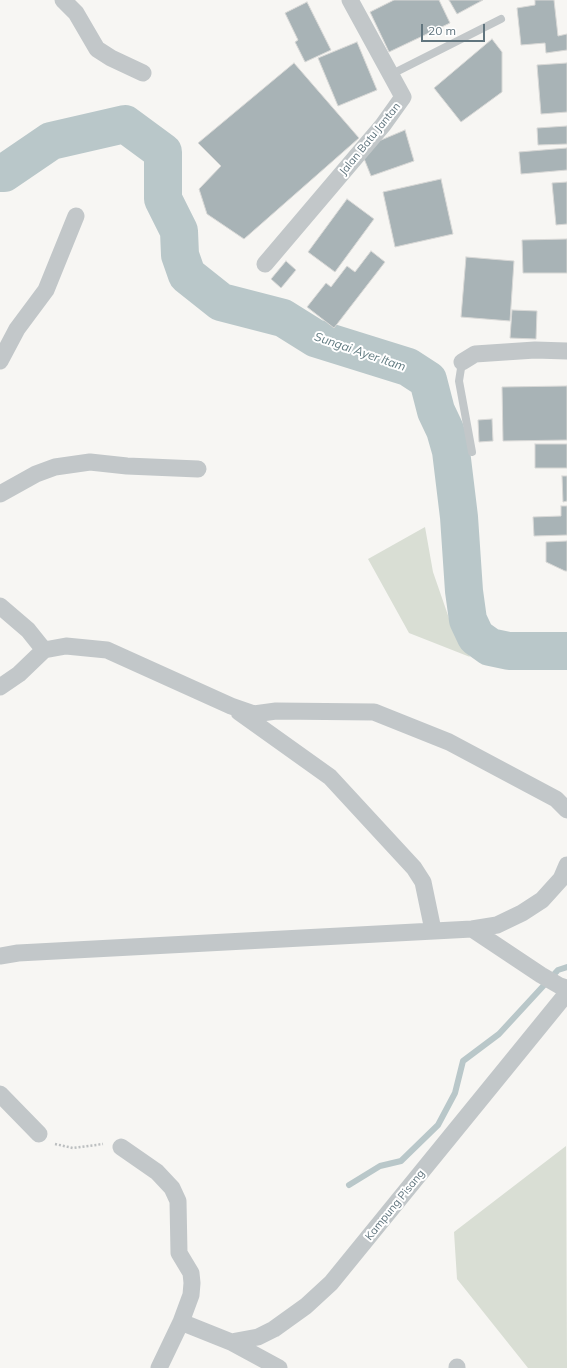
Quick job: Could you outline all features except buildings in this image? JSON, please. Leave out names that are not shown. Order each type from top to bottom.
[{"type":"street","points":[[63,0],[76,13],[97,49],[111,58],[143,73]]},
{"type":"street","name":"Jalan Batu Jantan","points":[[265,264],[383,124],[403,97],[392,74],[350,0]]},
{"type":"street","points":[[0,361],[17,330],[46,290],[76,216]]},
{"type":"street","points":[[462,362],[475,354],[535,350],[567,351]]},
{"type":"street","points":[[0,494],[36,474],[55,467],[90,462],[128,466],[198,469]]},
{"type":"street","points":[[0,606],[28,630],[44,650]]},
{"type":"street","points":[[0,688],[20,674],[44,650],[66,646],[107,650],[231,706],[254,714],[276,711],[374,712],[449,742],[556,799],[567,810]]},
{"type":"street","points":[[231,706],[330,777],[410,863],[423,882],[433,930]]},
{"type":"street","points":[[0,956],[18,953],[472,929],[497,925],[522,913],[542,900],[560,879],[567,865]]},
{"type":"street","points":[[472,929],[557,985]]},
{"type":"street","name":"Kampung Pisang","points":[[230,1342],[258,1337],[274,1329],[306,1306],[331,1283],[557,985]]},
{"type":"street","points":[[0,1094],[39,1134]]},
{"type":"street","points":[[121,1147],[156,1172],[172,1188],[178,1201],[179,1253],[190,1274],[192,1283],[191,1295],[181,1322],[159,1368]]},
{"type":"street","points":[[181,1322],[230,1342],[279,1368]]},
{"type":"lane","points":[[392,74],[501,19]]},
{"type":"lane","points":[[462,362],[459,381],[472,452]]},
{"type":"path","points":[[39,1134],[46,1140],[64,1147],[83,1147],[107,1143],[121,1147]]},
{"type":"shaded area","points":[[425,527],[433,572],[451,624],[470,657],[409,633],[368,559]]},
{"type":"shaded area","points":[[566,1146],[567,1368],[528,1368],[457,1279],[454,1232]]},
{"type":"waterway","name":"Sungai Ayer Itam","points":[[0,173],[4,173],[51,141],[125,124],[163,152],[163,199],[179,231],[180,255],[187,275],[221,302],[283,318],[315,338],[408,367],[428,380],[436,411],[445,430],[451,451],[459,517],[464,591],[468,620],[476,637],[490,647],[509,651],[567,651]]},
{"type":"waterway","name":"Sungai Ayer Itam","points":[[349,1185],[380,1166],[401,1161],[438,1125],[455,1093],[463,1061],[499,1034],[558,970],[567,967]]}]
